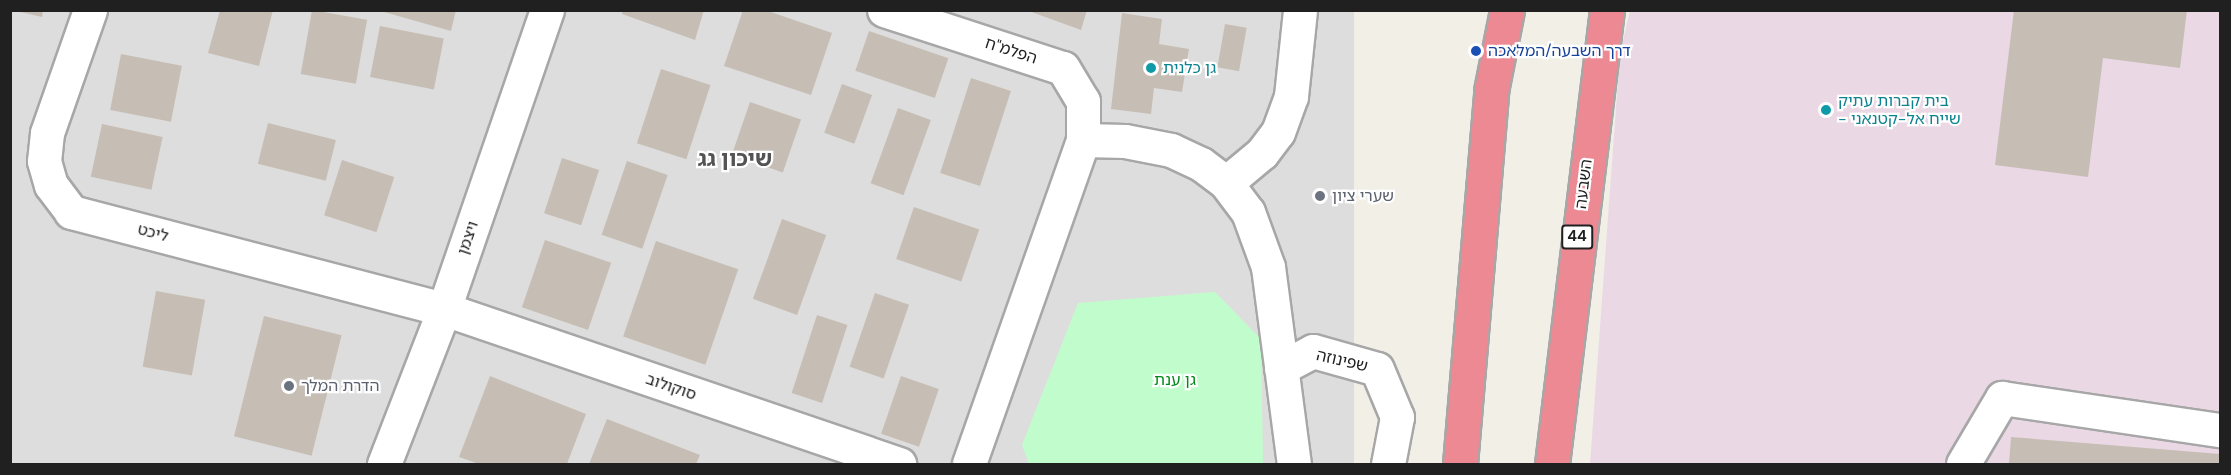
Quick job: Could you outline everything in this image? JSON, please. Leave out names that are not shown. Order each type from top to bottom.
[{"type":"highway","points":[[1460,465],[1491,91],[1507,10]]},
{"type":"highway","name":"השבעה","points":[[1552,465],[1607,10]]},
{"type":"street","name":"ליכט","points":[[90,10],[47,133],[44,161],[51,186],[71,212],[444,309]]},
{"type":"street","name":"ויצמן","points":[[384,465],[444,309],[547,10]]},
{"type":"street","name":"הפלמ\"ח","points":[[884,10],[1063,68],[1083,101],[1083,140],[969,465]]},
{"type":"street","points":[[1226,183],[1262,153],[1278,132],[1291,96],[1300,10]]},
{"type":"street","points":[[1083,140],[1125,141],[1171,150],[1200,164],[1226,183],[1248,212],[1268,267],[1294,465]]},
{"type":"street","name":"סוקולוב","points":[[444,309],[898,465]]},
{"type":"street","name":"שפינוזה","points":[[1281,368],[1313,351],[1377,369],[1397,417],[1388,465]]},
{"type":"street","points":[[1963,465],[2002,398],[2220,430]]},
{"type":"shaded area","points":[[10,11],[1354,11],[1354,464],[10,464]]},
{"type":"shaded area","points":[[1630,11],[2220,11],[2220,464],[1590,464],[1620,53]]},
{"type":"green space","name":"גן ענת","points":[[1215,292],[1261,339],[1263,464],[1029,464],[1022,445],[1078,303]]},
{"type":"building","points":[[12,10],[43,10],[42,17]]},
{"type":"building","points":[[220,10],[273,10],[259,66],[208,53]]},
{"type":"building","points":[[312,10],[367,20],[356,84],[301,74]]},
{"type":"building","points":[[377,10],[456,10],[451,31]]},
{"type":"building","points":[[623,10],[704,10],[695,40],[622,14]]},
{"type":"building","points":[[743,10],[765,10],[832,33],[811,95],[724,66]]},
{"type":"building","points":[[1026,10],[1087,10],[1081,30]]},
{"type":"building","points":[[2014,10],[2187,10],[2180,68],[2103,58],[2088,177],[1995,165]]},
{"type":"building","name":"גן כלנית","points":[[1122,13],[1162,19],[1159,44],[1189,49],[1182,92],[1154,88],[1151,114],[1111,109]]},
{"type":"building","points":[[1225,24],[1247,28],[1239,71],[1217,67]]},
{"type":"building","points":[[380,26],[444,38],[434,89],[370,77]]},
{"type":"building","points":[[869,31],[948,58],[935,98],[855,71]]},
{"type":"building","points":[[121,54],[182,66],[171,122],[110,110]]},
{"type":"building","points":[[661,69],[710,85],[686,159],[637,143]]},
{"type":"building","points":[[971,78],[1011,91],[980,186],[940,173]]},
{"type":"building","points":[[842,84],[872,95],[854,144],[824,133]]},
{"type":"building","points":[[750,102],[801,120],[783,173],[732,155]]},
{"type":"building","points":[[898,108],[931,120],[904,195],[871,183]]},
{"type":"building","points":[[268,123],[336,140],[326,181],[258,164]]},
{"type":"building","points":[[102,124],[163,137],[151,190],[91,177]]},
{"type":"building","points":[[562,158],[599,170],[581,225],[544,213]]},
{"type":"building","points":[[342,160],[394,177],[376,232],[324,215]]},
{"type":"building","points":[[627,161],[668,175],[642,249],[602,235]]},
{"type":"building","points":[[914,207],[979,229],[961,281],[896,259]]},
{"type":"building","points":[[782,219],[826,235],[797,315],[753,299]]},
{"type":"building","points":[[545,240],[611,263],[588,330],[522,307]]},
{"type":"building","points":[[656,241],[738,269],[705,365],[623,336]]},
{"type":"building","points":[[156,291],[205,300],[192,376],[143,367]]},
{"type":"building","points":[[875,293],[909,305],[884,378],[850,367]]},
{"type":"building","points":[[817,315],[847,325],[822,403],[792,393]]},
{"type":"building","name":"הדרת המלך","points":[[264,316],[342,335],[312,456],[234,436]]},
{"type":"building","points":[[490,376],[586,414],[567,464],[479,464],[459,457]]},
{"type":"building","points":[[901,376],[939,389],[919,447],[881,434]]},
{"type":"building","points":[[607,419],[700,455],[696,464],[589,464]]},
{"type":"building","points":[[2011,437],[2220,454],[2220,464],[2009,464]]},
{"type":"place","name":"דרך השבעה/המלאכה","points":[[1476,51]]},
{"type":"place","name":"גן כלנית","points":[[1151,68]]},
{"type":"place","name":"בית קברות עתיק - שייח אל-קטנאני","points":[[1826,110]]},
{"type":"place","name":"שערי ציון","points":[[1320,196]]},
{"type":"place","name":"הדרת המלך","points":[[289,386]]},
{"type":"district","name":"שיכון גג","points":[[735,159]]}]
